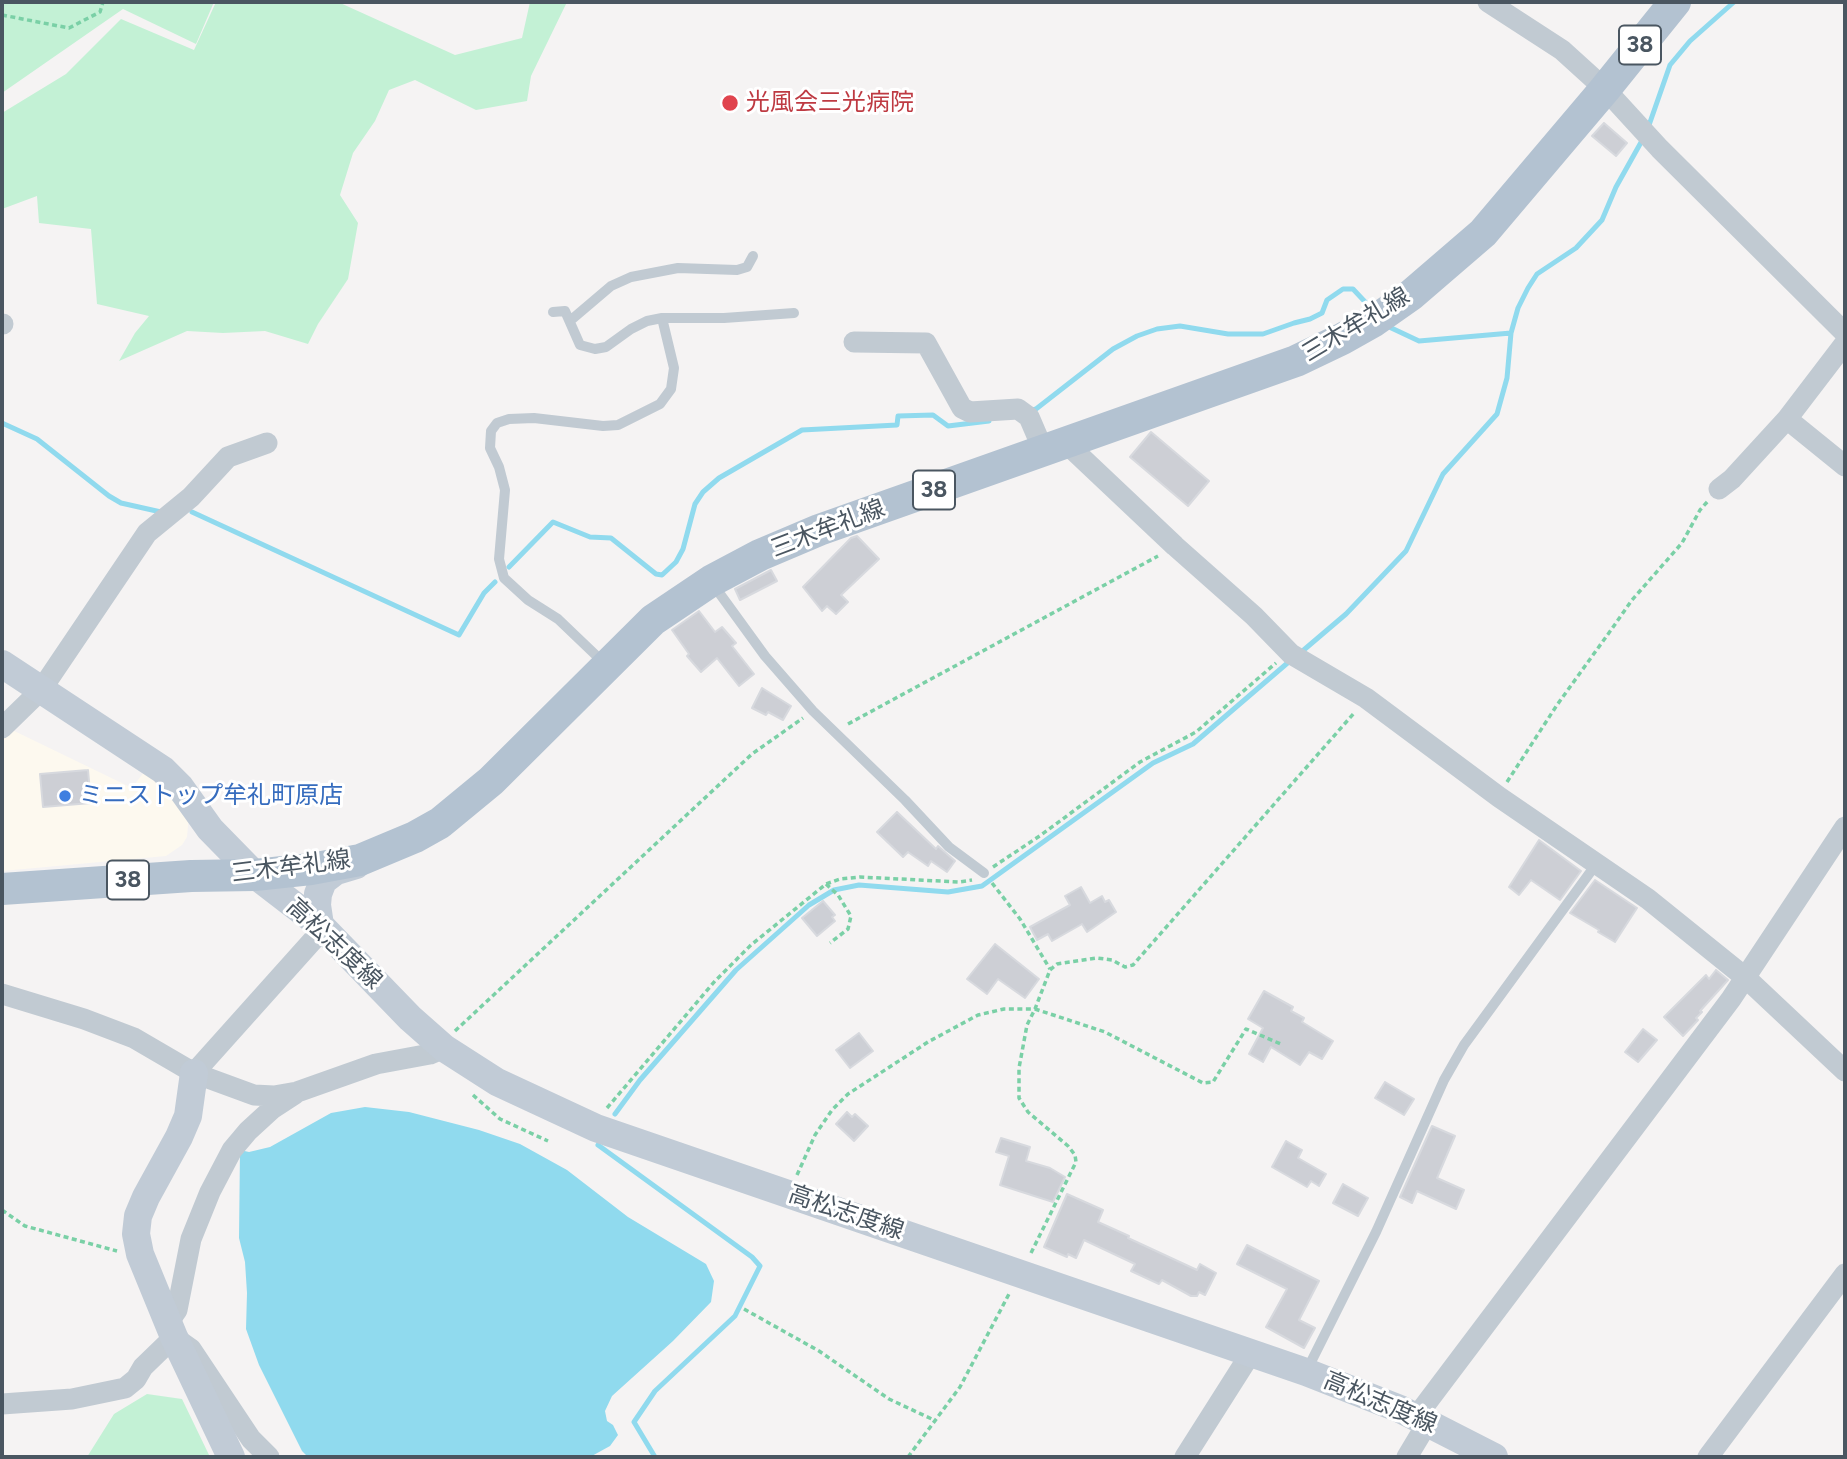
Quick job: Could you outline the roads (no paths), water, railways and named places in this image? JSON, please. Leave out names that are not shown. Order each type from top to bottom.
[{"type":"main road","name":"三木牟礼線","points":[[2,889],[191,876],[255,875],[335,865],[360,860],[440,823],[491,781],[653,620],[711,581],[760,555],[819,530],[1296,361],[1374,321],[1411,295],[1483,233],[1675,2]]},
{"type":"main road","name":"高松志度線","points":[[2,664],[163,770],[180,787],[210,829],[255,875],[322,927],[410,1018],[444,1048],[497,1082],[596,1128],[1306,1372],[1422,1420],[1494,1457]]},
{"type":"main road","points":[[191,876],[203,856],[210,829]]},
{"type":"main road","points":[[322,927],[317,905],[323,881],[336,871],[373,860],[389,848]]},
{"type":"main road","points":[[194,1073],[188,1116],[138,1216],[136,1234],[140,1254],[171,1330],[231,1457]]},
{"type":"street","points":[[1488,2],[1562,50],[1605,89],[1660,149],[1845,333]]},
{"type":"street","points":[[854,341],[926,343],[962,408],[970,412],[1018,409],[1029,417],[1055,448],[1175,546],[1294,655],[1366,698],[1499,797],[1647,899],[1746,978],[1845,1071]]},
{"type":"street","points":[[1719,489],[1732,480],[1787,419],[1845,343]]},
{"type":"street","points":[[1787,419],[1845,466]]},
{"type":"street","points":[[2,728],[41,690],[147,533],[191,498],[228,457],[267,443]]},
{"type":"street","points":[[1407,1457],[1422,1420],[1746,978],[1845,827]]},
{"type":"street","points":[[194,1073],[322,927]]},
{"type":"street","points":[[2,994],[84,1019],[134,1038],[194,1073],[254,1095],[297,1093]]},
{"type":"street","points":[[2,1404],[72,1398],[125,1388],[136,1379],[171,1330],[191,1239],[210,1192],[232,1150],[248,1130],[272,1109],[297,1093],[376,1064],[430,1054],[444,1048]]},
{"type":"street","points":[[1708,1457],[1845,1275]]},
{"type":"street","points":[[171,1330],[191,1349],[251,1439],[269,1457]]},
{"type":"street","points":[[1185,1457],[1251,1353]]},
{"type":"lane","points":[[571,320],[611,286],[631,277],[678,268],[737,270],[747,267],[753,256]]},
{"type":"lane","points":[[552,312],[565,311],[580,345],[595,349],[606,346],[647,321],[662,318],[724,318],[794,313]]},
{"type":"lane","points":[[606,665],[558,619],[528,600],[504,578],[499,559],[505,489],[499,467],[490,449],[491,431],[497,423],[509,419],[534,418],[603,426],[618,425],[660,404],[671,389],[674,368],[662,318]]},
{"type":"lane","points":[[711,581],[765,656],[813,711],[905,800],[948,847],[984,873]]},
{"type":"lane","points":[[1306,1372],[1377,1233],[1444,1080],[1464,1045],[1598,863]]},
{"type":"water","points":[[365,1107],[409,1112],[520,1144],[567,1170],[628,1217],[706,1264],[714,1281],[711,1302],[673,1341],[612,1396],[605,1411],[607,1421],[613,1425],[618,1435],[610,1446],[590,1457],[308,1457],[302,1451],[259,1365],[246,1329],[245,1262],[239,1238],[240,1150],[249,1152],[270,1147],[331,1113]]},
{"type":"waterway","points":[[1648,128],[1670,65],[1690,41],[1734,2]]},
{"type":"waterway","points":[[1299,654],[1346,614],[1406,551],[1443,474],[1497,414],[1507,378],[1511,333],[1518,308],[1528,288],[1537,274],[1576,248],[1602,220],[1616,187],[1644,137]]},
{"type":"waterway","points":[[1029,411],[1036,409],[1113,349],[1157,329],[1180,326],[1228,334],[1263,334],[1322,313],[1327,300],[1343,289],[1353,289],[1368,305]]},
{"type":"waterway","points":[[1385,325],[1419,341],[1511,333]]},
{"type":"waterway","points":[[509,567],[553,522],[590,537],[611,538],[656,574],[662,575],[676,562],[683,549],[695,504],[703,492],[719,478],[802,430],[897,425],[898,416],[933,415],[948,426],[989,421]]},
{"type":"waterway","points":[[2,423],[37,439],[121,503],[161,512]]},
{"type":"waterway","points":[[192,512],[459,635],[484,593],[495,582]]},
{"type":"waterway","points":[[615,1114],[640,1080],[736,970],[809,905],[834,890],[859,885],[948,892],[982,886],[1153,763],[1193,744],[1291,660]]},
{"type":"waterway","points":[[598,1145],[752,1257],[760,1266],[735,1316],[655,1391],[634,1422],[655,1457]]},
{"type":"place","name":"光風会三光病院","points":[[730,103]]},
{"type":"place","name":"ミニストップ牟礼町原店","points":[[65,796]]}]
